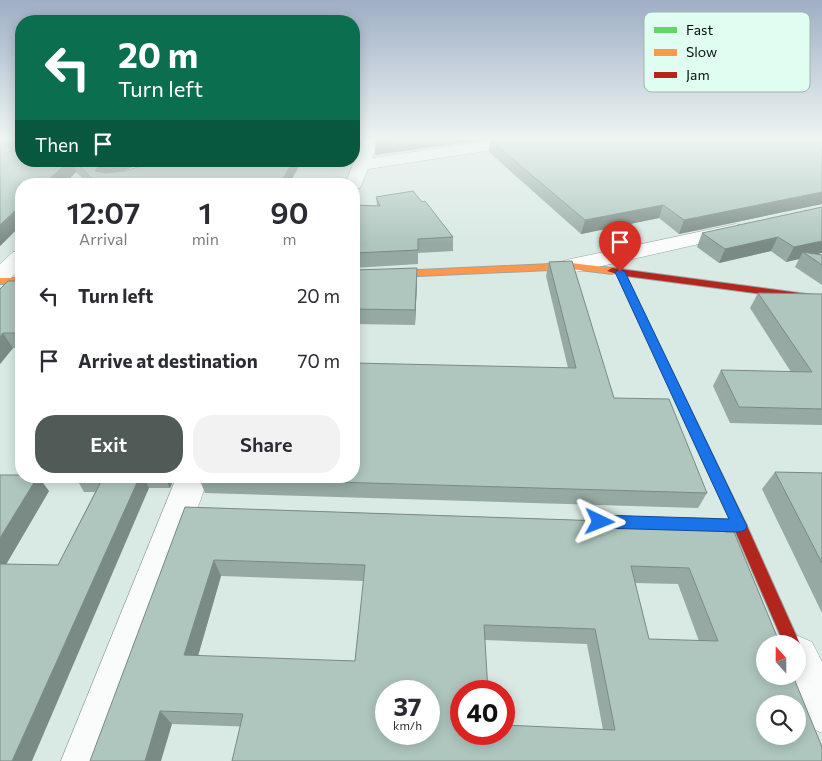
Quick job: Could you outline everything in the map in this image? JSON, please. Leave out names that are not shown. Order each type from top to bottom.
[{"type":"street","points":[[572,266],[754,226]]},
{"type":"street","points":[[0,276],[15,262]]},
{"type":"street","points":[[360,276],[572,266],[822,298]]},
{"type":"street","points":[[620,272],[740,526],[788,635]]},
{"type":"street","points":[[0,280],[15,281]]},
{"type":"street","points":[[84,761],[188,497]]},
{"type":"street","points":[[670,524],[740,526]]},
{"type":"street","points":[[806,674],[822,711]]},
{"type":"building","points":[[0,174],[55,174],[51,178],[15,178],[15,211],[0,225]]},
{"type":"building","points":[[87,174],[286,174],[283,178],[92,178]]},
{"type":"building","points":[[530,174],[822,174],[822,192],[684,220],[663,205],[585,220]]},
{"type":"building","points":[[413,191],[422,202],[425,201],[453,237],[418,239],[418,250],[360,253],[360,205],[380,206],[376,197]]},
{"type":"building","points":[[822,207],[822,241],[794,247],[778,237],[725,249],[702,233]]},
{"type":"building","points":[[803,252],[822,255],[822,265]]},
{"type":"building","points":[[572,261],[614,398],[669,399],[707,493],[360,483],[360,363],[576,368],[549,262]]},
{"type":"building","points":[[417,268],[415,310],[360,309],[360,270]]},
{"type":"building","points":[[8,281],[15,281],[15,333],[3,333],[0,337],[0,289]]},
{"type":"building","points":[[758,293],[822,294],[822,409],[739,407],[721,370],[812,372]]},
{"type":"building","points":[[775,472],[822,473],[822,563]]},
{"type":"building","points":[[0,475],[15,475],[15,483],[34,483],[0,538]]},
{"type":"building","points":[[100,483],[137,483],[12,761],[0,761],[0,564],[58,565]]},
{"type":"building","points":[[185,507],[723,525],[725,532],[734,532],[776,635],[756,635],[756,685],[797,685],[801,695],[756,695],[756,745],[806,745],[806,708],[822,747],[822,761],[232,761],[243,714],[160,711],[145,761],[90,761]],"holes":[[[214,560],[365,565],[355,661],[184,655]],[[631,566],[689,568],[718,641],[649,639]],[[484,625],[595,629],[615,730],[515,725],[515,745],[450,745],[450,680],[487,680]]]},
{"type":"traffic: fast","points":[[685,524],[740,526]]},
{"type":"traffic: slow","points":[[360,276],[571,266],[612,271]]},
{"type":"traffic: slow","points":[[0,281],[15,281]]},
{"type":"traffic: jam","points":[[612,271],[822,299]]},
{"type":"traffic: jam","points":[[620,272],[740,526],[788,635]]},
{"type":"route","points":[[600,522],[740,526],[620,272]]}]
